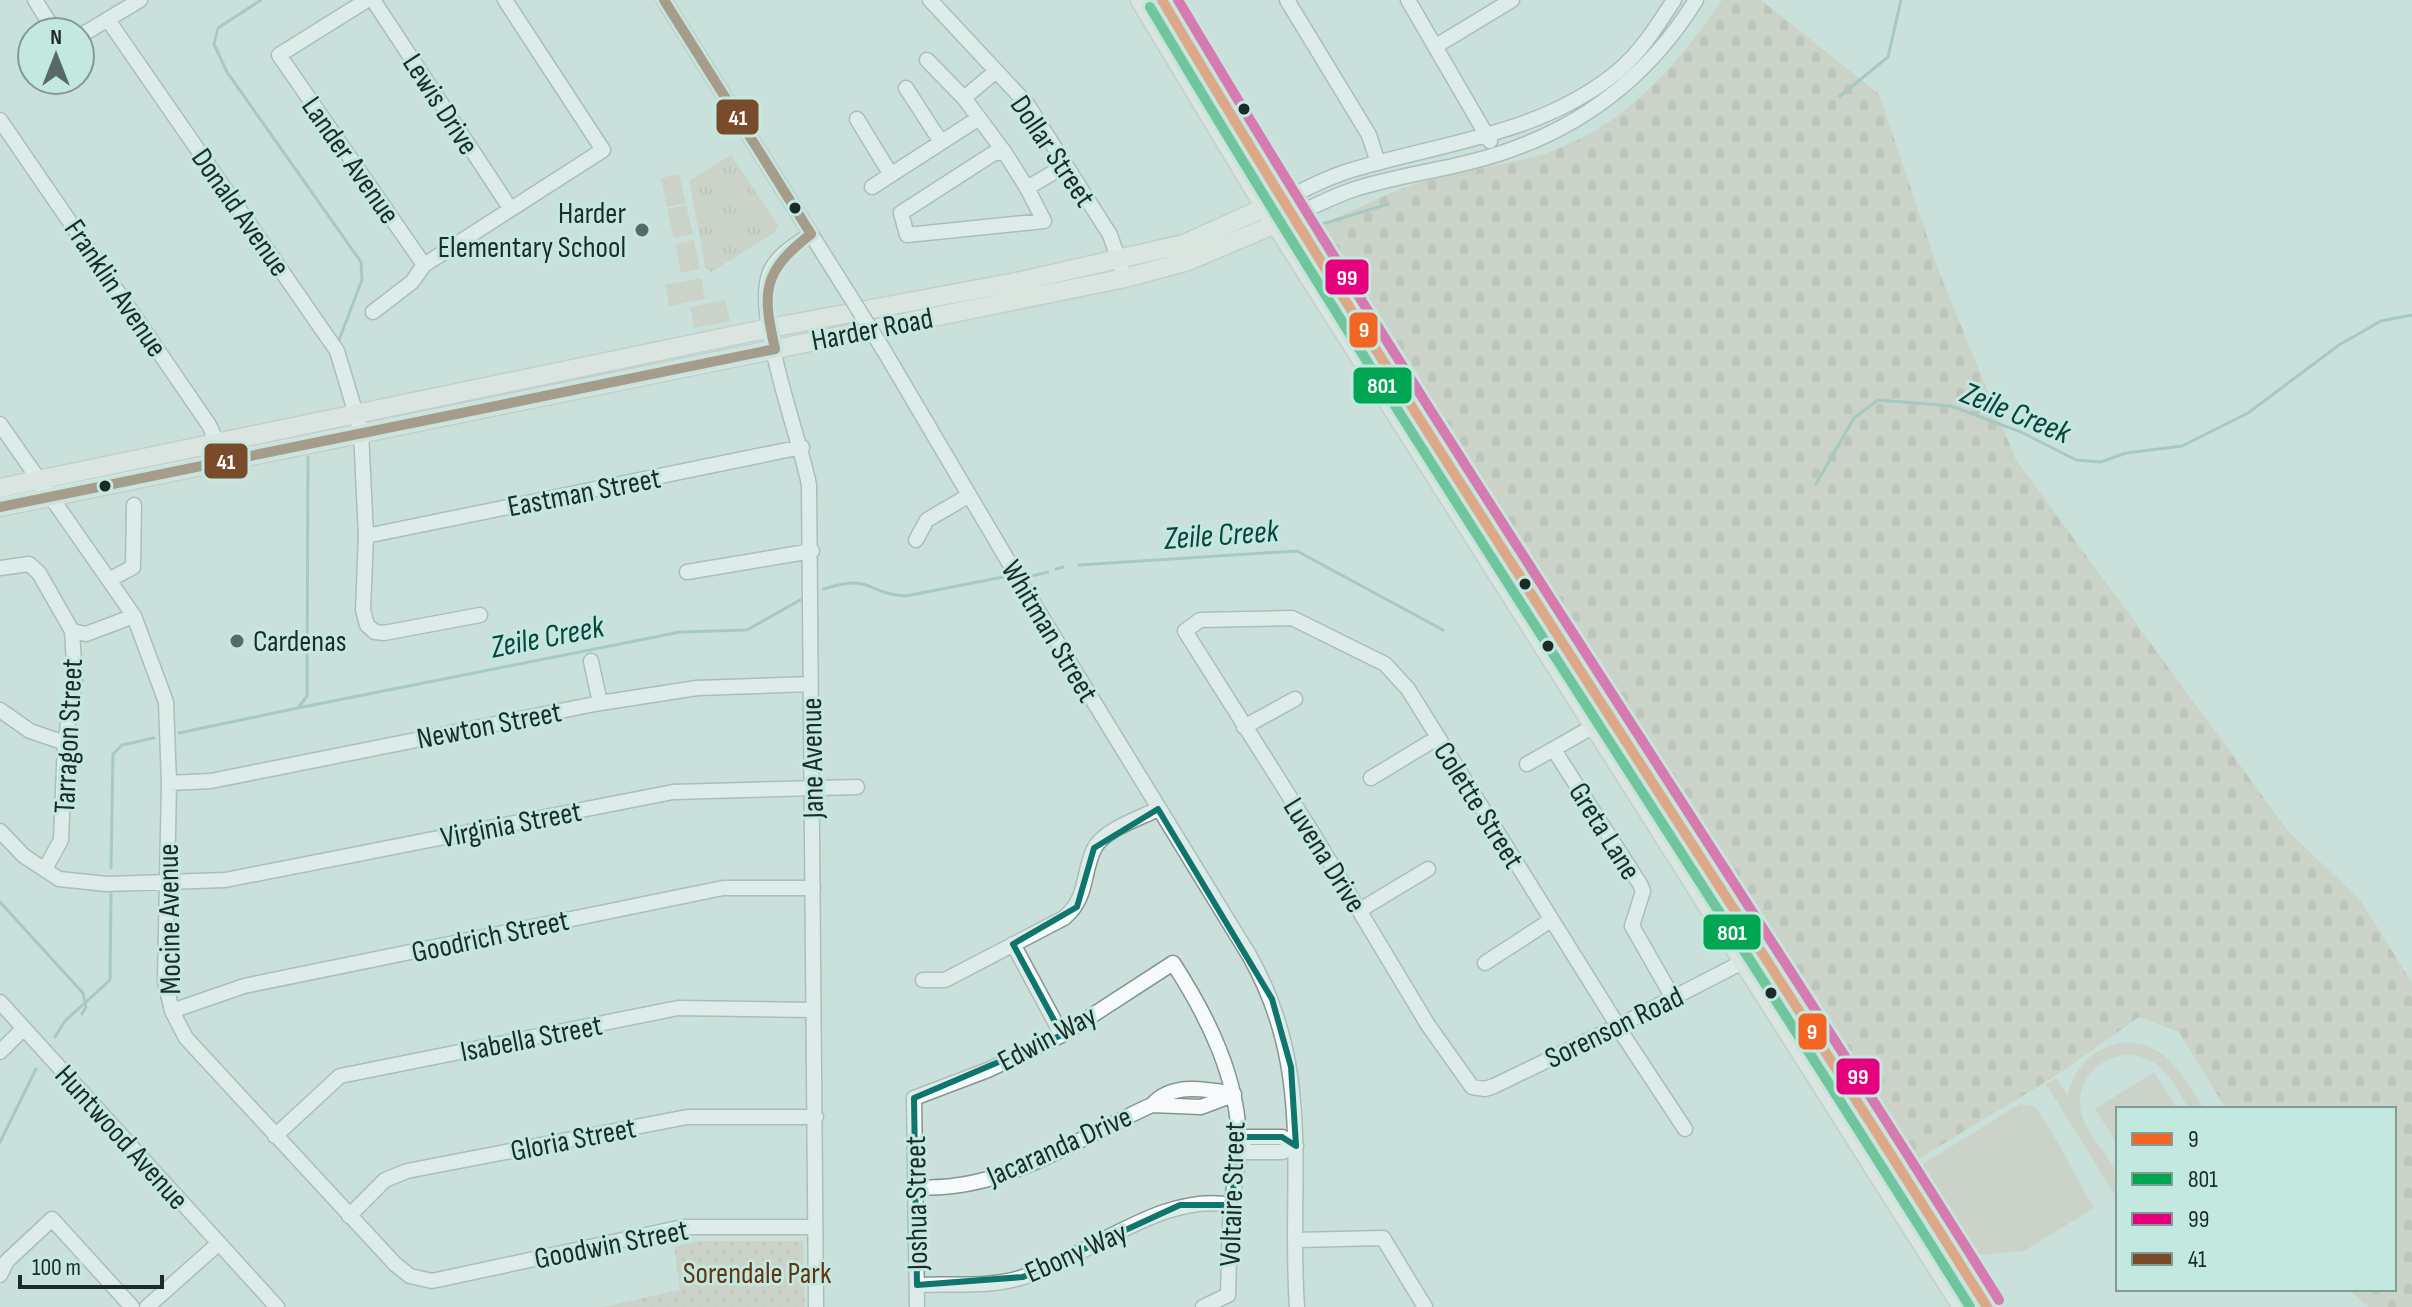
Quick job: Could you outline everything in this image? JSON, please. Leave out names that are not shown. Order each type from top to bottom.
[{"type":"main road","points":[[1140,0],[1487,526],[1987,1307]]},
{"type":"main road","points":[[1162,0],[1278,212],[1439,481],[1962,1307]]},
{"type":"main road","name":"Harder Road","points":[[0,488],[35,478],[770,328],[1021,281],[1184,244],[1278,212]]},
{"type":"main road","name":"Harder Road","points":[[0,507],[361,431],[1125,278],[1188,261],[1278,212]]},
{"type":"main road","points":[[1439,481],[1449,484],[1468,514],[1487,526]]},
{"type":"main road","points":[[1900,1208],[1911,1211],[1947,1242]]},
{"type":"street","points":[[96,27],[140,0]]},
{"type":"street","name":"Lander Avenue","points":[[370,0],[279,55],[424,265]]},
{"type":"street","name":"Lewis Drive","points":[[370,0],[510,208]]},
{"type":"street","name":"Whitman Street","points":[[664,0],[883,349],[968,496],[1249,955],[1272,999],[1291,1067],[1296,1146],[1297,1307]]},
{"type":"street","name":"Dollar Street","points":[[930,0],[1027,104],[1110,235],[1125,278]]},
{"type":"street","points":[[1287,0],[1369,135],[1378,163]]},
{"type":"street","points":[[1408,0],[1488,135],[1495,153]]},
{"type":"street","points":[[1436,46],[1512,0]]},
{"type":"street","name":"Harder Road","points":[[1278,212],[1354,169],[1488,135],[1545,116],[1618,72],[1647,42],[1674,0]]},
{"type":"street","name":"Harder Road","points":[[1278,212],[1349,191],[1473,162],[1570,125],[1617,92],[1669,41],[1696,0]]},
{"type":"street","points":[[373,312],[412,282],[424,265],[603,150],[511,2]]},
{"type":"street","name":"Donald Avenue","points":[[108,20],[330,340],[343,365],[361,431],[366,536],[363,610],[367,625],[375,632],[404,630],[480,615]]},
{"type":"street","points":[[927,60],[964,98],[1005,153],[1044,221],[907,235],[901,213],[994,153],[1005,153]]},
{"type":"street","points":[[964,98],[995,72]]},
{"type":"street","points":[[906,88],[941,142]]},
{"type":"street","points":[[872,187],[979,118]]},
{"type":"street","points":[[857,119],[891,175]]},
{"type":"street","name":"Franklin Avenue","points":[[0,120],[209,425],[225,460]]},
{"type":"street","points":[[1027,188],[1066,165]]},
{"type":"street","name":"Jane Avenue","points":[[811,234],[783,254],[769,275],[766,295],[785,396],[802,447],[809,485],[812,551],[811,1010],[816,1117],[816,1307]]},
{"type":"street","name":"Mocine Avenue","points":[[0,424],[47,496],[134,616],[166,702],[169,783],[165,981],[172,1011],[186,1038],[349,1216],[410,1276]]},
{"type":"street","name":"Eastman Street","points":[[366,536],[802,447]]},
{"type":"street","points":[[916,540],[927,520],[968,496]]},
{"type":"street","points":[[109,580],[133,567],[134,505]]},
{"type":"street","points":[[687,572],[812,551]]},
{"type":"street","name":"Tarragon Street","points":[[0,568],[29,564],[39,573],[72,631],[75,695],[65,743],[61,840],[45,869]]},
{"type":"street","points":[[72,631],[86,634],[134,616]]},
{"type":"street","name":"Colette Street","points":[[1185,631],[1200,620],[1282,617],[1302,621],[1385,664],[1408,689],[1685,1129]]},
{"type":"street","name":"Luvena Drive","points":[[1185,631],[1465,1081]]},
{"type":"street","points":[[591,661],[600,703]]},
{"type":"street","name":"Newton Street","points":[[169,783],[211,781],[600,703],[697,688],[811,684]]},
{"type":"street","points":[[1244,727],[1295,699]]},
{"type":"street","points":[[0,710],[30,731],[65,743]]},
{"type":"street","name":"Greta Lane","points":[[1527,764],[1594,726]]},
{"type":"street","points":[[1371,778],[1437,738]]},
{"type":"street","name":"Greta Lane","points":[[1554,750],[1640,884],[1643,891],[1632,926],[1673,998]]},
{"type":"street","name":"Virginia Street","points":[[0,831],[24,856],[59,879],[107,884],[225,880],[673,792],[857,787]]},
{"type":"street","points":[[923,980],[945,980],[1064,918],[1077,907],[1094,848],[1114,831],[1158,809]]},
{"type":"street","points":[[1360,910],[1428,869]]},
{"type":"street","name":"Goodrich Street","points":[[172,1011],[244,986],[723,888],[813,888]]},
{"type":"street","points":[[1485,963],[1551,920]]},
{"type":"street","points":[[1013,944],[1062,1035]]},
{"type":"street","name":"Sorenson Road","points":[[1465,1081],[1477,1090],[1485,1089],[1618,1026],[1762,952]]},
{"type":"street","name":"Edwin Way","points":[[914,1098],[988,1070],[1062,1035],[1173,963]]},
{"type":"street","name":"Voltaire Street","points":[[1173,963],[1204,1012],[1234,1094],[1239,1144],[1231,1205],[1228,1295],[1203,1307]]},
{"type":"street","name":"Huntwood Avenue","points":[[0,1002],[277,1307]]},
{"type":"street","name":"Isabella Street","points":[[275,1136],[340,1076],[678,1008],[811,1010]]},
{"type":"street","points":[[0,1052],[24,1028]]},
{"type":"street","name":"Jacaranda Drive","points":[[917,1187],[940,1188],[991,1179],[1152,1105],[1162,1094],[1173,1090],[1234,1094]]},
{"type":"street","name":"Joshua Street","points":[[914,1098],[917,1307]]},
{"type":"street","name":"Gloria Street","points":[[349,1216],[385,1180],[407,1171],[687,1117],[816,1117]]},
{"type":"street","points":[[1239,1144],[1248,1137],[1282,1137],[1296,1146]]},
{"type":"street","name":"Ebony Way","points":[[917,1285],[975,1285],[1011,1280],[1090,1249],[1180,1205],[1213,1201],[1231,1205]]},
{"type":"street","points":[[0,1275],[7,1261],[52,1219],[132,1307]]},
{"type":"street","name":"Goodwin Street","points":[[410,1276],[432,1281],[683,1227],[815,1227]]},
{"type":"street","points":[[1296,1240],[1383,1238],[1425,1307]]},
{"type":"street","points":[[147,1307],[219,1243]]},
{"type":"highlighted area","points":[[1158,809],[1272,999],[1291,1067],[1296,1146],[1282,1137],[1240,1137],[1231,1205],[1180,1205],[1023,1277],[917,1285],[914,1098],[1062,1035],[1013,944],[1077,907],[1094,848]]},
{"type":"green space","points":[[1722,0],[1761,0],[1879,94],[1939,272],[2016,460],[2289,832],[2361,901],[2412,983],[2412,1307],[2369,1307],[2350,1291],[2396,1291],[2396,1107],[2225,1107],[2179,1032],[2139,1017],[2057,1075],[1910,1164],[1320,234],[1327,222],[1412,185],[1538,156],[1581,139],[1650,88]]},
{"type":"green space","points":[[731,155],[778,225],[774,233],[711,272],[706,269],[689,181]]},
{"type":"green space","points":[[679,174],[686,203],[667,207],[661,178]]},
{"type":"green space","points":[[686,205],[693,234],[674,238],[667,209]]},
{"type":"green space","points":[[694,240],[700,269],[681,273],[675,244]]},
{"type":"green space","points":[[701,278],[705,299],[669,306],[665,285]]},
{"type":"green space","points":[[725,300],[730,321],[694,328],[690,307]]},
{"type":"green space","points":[[2136,1044],[2161,1054],[2180,1072],[2203,1107],[2188,1107],[2166,1074],[2144,1058],[2118,1056],[2095,1068],[2082,1090],[2080,1104],[2085,1123],[2116,1173],[2116,1197],[2046,1084],[2056,1078],[2068,1096],[2074,1077],[2085,1061],[2110,1046]]},
{"type":"green space","points":[[2154,1072],[2176,1107],[2116,1107],[2116,1142],[2095,1109]]},
{"type":"green space","points":[[2020,1104],[2035,1107],[2094,1208],[2024,1251],[1967,1256],[1913,1170]]},
{"type":"green space","name":"Sorendale Park","points":[[699,1241],[803,1241],[805,1307],[603,1307],[680,1290],[674,1247]]},
{"type":"waterway","points":[[261,0],[218,28],[214,44],[227,72],[361,262],[362,280],[339,340]]},
{"type":"waterway","points":[[1840,96],[1888,57],[1901,0]]},
{"type":"waterway","points":[[1319,225],[1388,204]]},
{"type":"waterway","points":[[1816,484],[1854,418],[1878,400],[1951,406],[2021,432],[2076,460],[2101,462],[2126,453],[2182,446],[2248,413],[2339,345],[2381,321],[2412,315]]},
{"type":"waterway","name":"Zeile Creek","points":[[179,733],[298,708],[307,696],[308,457]]},
{"type":"waterway","name":"Zeile Creek","points":[[1079,565],[1297,551],[1443,630]]},
{"type":"waterway","name":"Zeile Creek","points":[[1056,569],[1063,567]]},
{"type":"waterway","name":"Zeile Creek","points":[[1032,576],[1048,572]]},
{"type":"waterway","name":"Zeile Creek","points":[[824,589],[852,583],[906,596],[1003,577]]},
{"type":"waterway","name":"Zeile Creek","points":[[298,708],[680,632],[747,630],[800,600]]},
{"type":"waterway","name":"Zeile Creek","points":[[111,868],[113,754],[122,745],[154,738]]},
{"type":"waterway","name":"Zeile Creek","points":[[55,1037],[65,1021],[110,980],[111,894]]},
{"type":"waterway","points":[[0,902],[83,993],[86,1007],[82,1014]]},
{"type":"waterway","points":[[0,1142],[36,1069]]},
{"type":"transit line","name":"41","points":[[664,0],[811,234]]},
{"type":"transit line","name":"9","points":[[1162,0],[1363,330],[1987,1307]]},
{"type":"transit line","name":"99","points":[[1178,0],[1277,165],[1481,490],[1999,1300]]},
{"type":"transit line","name":"801","points":[[1150,7],[1249,172],[1453,497],[1970,1307]]},
{"type":"transit line","name":"41","points":[[0,507],[775,349],[768,312],[770,284],[783,260],[811,234]]},
{"type":"place","name":"Harder Elementary School","points":[[642,230]]},
{"type":"place","name":"Cardenas","points":[[237,641]]}]
